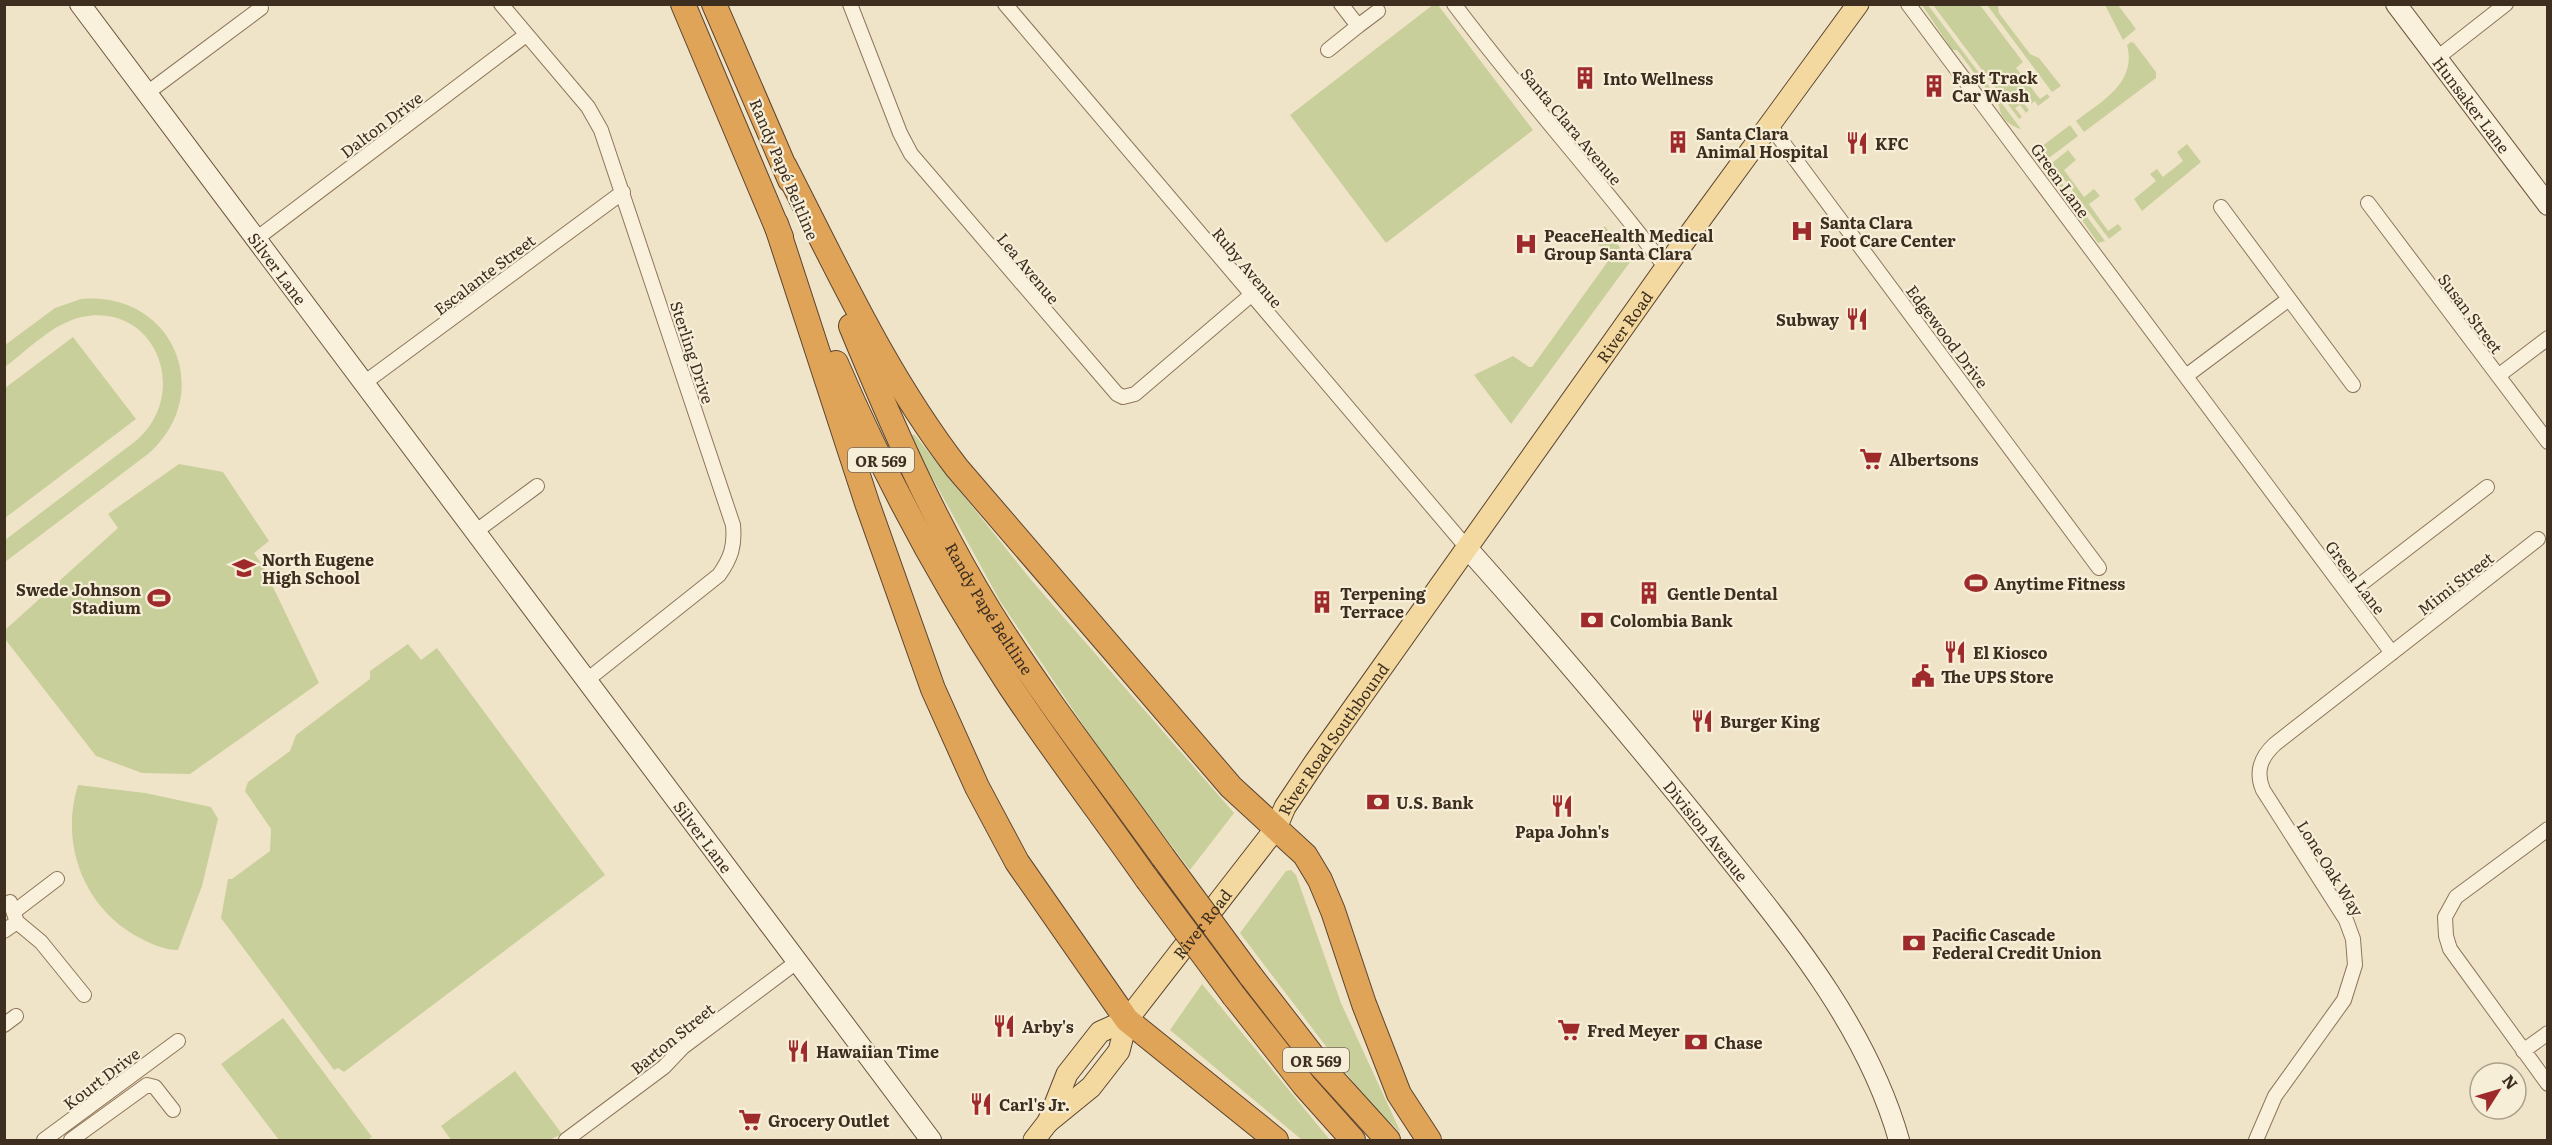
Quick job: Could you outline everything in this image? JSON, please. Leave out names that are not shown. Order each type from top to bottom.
[{"type":"highway","name":"Randy Papé Beltline","points":[[683,4],[862,424],[919,534],[1011,687],[1148,879],[1234,996],[1304,1085],[1353,1140]]},
{"type":"highway","name":"Randy Papé Beltline","points":[[714,4],[785,167],[888,415],[934,509],[989,610],[1054,706],[1250,975],[1319,1064],[1388,1140]]},
{"type":"highway","points":[[785,167],[892,375],[920,420],[957,468],[1231,787],[1300,849],[1320,880],[1333,911],[1382,1055],[1399,1094],[1429,1140]]},
{"type":"highway","points":[[776,224],[867,503],[933,689],[977,787],[1017,862],[1127,1020],[1276,1140]]},
{"type":"main road","name":"River Road","points":[[1034,1140],[1048,1122],[1067,1074],[1100,1032],[1127,1020],[1276,828],[1290,819],[1306,800],[1361,714],[1395,653],[1666,268],[1858,4]]},
{"type":"street","name":"Silver Lane","points":[[80,4],[931,1140]]},
{"type":"street","name":"Sterling Drive","points":[[501,4],[588,107],[601,130],[733,525],[735,544],[730,559],[718,575],[587,680]]},
{"type":"street","name":"Lea Avenue","points":[[850,4],[900,133],[911,154],[1117,394],[1123,397],[1135,394],[1251,295]]},
{"type":"street","name":"Ruby Avenue","points":[[1005,4],[1468,549]]},
{"type":"street","points":[[1341,4],[1358,26]]},
{"type":"street","name":"Santa Clara Avenue","points":[[1454,4],[1514,83],[1619,207],[1666,268]]},
{"type":"street","name":"Green Lane","points":[[1908,4],[2392,653]]},
{"type":"street","name":"Hunsaker Lane","points":[[2396,4],[2547,205]]},
{"type":"street","points":[[2437,58],[2506,4]]},
{"type":"street","points":[[147,93],[261,8]]},
{"type":"street","points":[[1328,50],[1378,11]]},
{"type":"street","name":"Dalton Drive","points":[[256,239],[526,35]]},
{"type":"street","name":"Edgewood Drive","points":[[1769,124],[2099,568]]},
{"type":"street","name":"Escalante Street","points":[[364,384],[623,192]]},
{"type":"street","name":"Susan Street","points":[[2368,203],[2547,442]]},
{"type":"street","points":[[2221,207],[2353,385]]},
{"type":"street","points":[[2186,376],[2289,299]]},
{"type":"street","points":[[2498,376],[2547,338]]},
{"type":"street","points":[[475,532],[537,486]]},
{"type":"street","points":[[2348,594],[2487,487]]},
{"type":"street","name":"Mimi Street","points":[[2392,653],[2538,539]]},
{"type":"street","name":"Division Avenue","points":[[1468,549],[1600,700],[1777,918],[1852,1028],[1876,1075],[1899,1140]]},
{"type":"street","name":"Lone Oak Way","points":[[2256,1140],[2275,1096],[2344,1000],[2353,975],[2355,956],[2353,939],[2343,914],[2263,790],[2259,777],[2260,765],[2265,753],[2275,744],[2392,653]]},
{"type":"street","points":[[2547,829],[2456,897],[2445,917],[2446,936],[2450,949],[2547,1084]]},
{"type":"street","points":[[4,931],[14,912],[57,879]]},
{"type":"street","points":[[14,912],[84,995]]},
{"type":"street","name":"Barton Street","points":[[566,1140],[664,1067],[683,1047],[798,961]]},
{"type":"street","points":[[2523,1051],[2547,1033]]},
{"type":"street","name":"Kourt Drive","points":[[44,1140],[178,1041]]},
{"type":"street","points":[[71,1140],[147,1085],[155,1087],[173,1110]]},
{"type":"green space","points":[[1434,4],[1438,5],[1533,130],[1386,243],[1290,115]]},
{"type":"green space","points":[[1922,5],[1928,5],[2021,129],[2009,124],[2004,118],[1999,106],[1957,50],[1952,50]]},
{"type":"green space","points":[[1933,5],[1980,5],[2023,62],[2016,68],[2040,99],[2047,94],[2050,97],[2038,106],[2035,101],[2031,104],[2026,98],[2022,101],[2029,110],[2026,113],[2020,105],[2015,108],[2022,117],[2019,119]]},
{"type":"green space","points":[[1987,5],[1998,5],[1999,13],[2030,54],[2039,58],[2061,86],[2052,92]]},
{"type":"green space","points":[[2105,5],[2118,5],[2136,29],[2123,40]]},
{"type":"green space","points":[[2131,42],[2156,72],[2156,78],[2084,132],[2076,121],[2115,90],[2122,80],[2129,58],[2127,45]]},
{"type":"green space","points":[[2070,125],[2078,136],[2049,158],[2041,147]]},
{"type":"green space","points":[[2187,144],[2201,162],[2142,211],[2134,199],[2156,181],[2150,174],[2157,169],[2163,177],[2183,161],[2177,152]]},
{"type":"green space","points":[[2037,150],[2105,241],[2098,243],[2044,165],[2033,157]]},
{"type":"green space","points":[[2068,150],[2076,160],[2064,170],[2084,197],[2094,189],[2100,196],[2089,204],[2108,231],[2118,224],[2122,229],[2109,239],[2052,163]]},
{"type":"green space","points":[[1605,226],[1630,262],[1511,424],[1474,375],[1513,356],[1532,367],[1611,257],[1593,240]]},
{"type":"green space","points":[[81,299],[113,301],[140,311],[161,328],[175,351],[181,376],[180,403],[169,429],[148,454],[5,562],[5,540],[137,440],[153,420],[161,398],[163,376],[157,355],[146,337],[129,323],[108,316],[82,317],[71,320],[41,338],[5,367],[5,345],[55,308]]},
{"type":"green space","points":[[73,337],[136,419],[5,518],[5,388]]},
{"type":"green space","points":[[914,434],[1032,581],[1234,813],[1190,870],[1104,756],[1000,601],[910,437]]},
{"type":"green space","name":"Swede Johnson Stadium","points":[[179,464],[223,472],[269,541],[254,553],[263,566],[319,683],[190,774],[142,773],[96,756],[5,639],[5,630],[118,528],[108,514]]},
{"type":"green space","points":[[408,644],[421,660],[437,648],[605,875],[344,1072],[338,1068],[334,1070],[221,918],[228,879],[232,879],[270,851],[271,829],[245,791],[248,782],[290,751],[296,735],[370,679],[370,671]]},
{"type":"green space","points":[[78,785],[145,793],[211,807],[218,819],[202,886],[178,950],[155,945],[122,927],[105,912],[92,894],[75,853],[72,830],[73,808]]},
{"type":"green space","points":[[1291,870],[1296,875],[1341,1003],[1401,1133],[1366,1099],[1240,933],[1286,871]]},
{"type":"green space","points":[[1202,984],[1330,1140],[1302,1140],[1170,1030]]},
{"type":"green space","points":[[283,1018],[372,1137],[367,1140],[279,1140],[221,1064]]},
{"type":"green space","points":[[515,1071],[562,1134],[549,1140],[451,1140],[441,1126]]},
{"type":"place","name":"Into Wellness","points":[[1585,78]]},
{"type":"place","name":"Fast Track Car Wash","points":[[1934,86]]},
{"type":"place","name":"Santa Clara Animal Hospital","points":[[1678,142]]},
{"type":"place","name":"KFC","points":[[1857,143]]},
{"type":"place","name":"Santa Clara Foot Care Center","points":[[1802,231]]},
{"type":"place","name":"PeaceHealth Medical Group Santa Clara","points":[[1526,244]]},
{"type":"place","name":"Subway","points":[[1857,319]]},
{"type":"place","name":"Albertsons","points":[[1871,459]]},
{"type":"place","name":"North Eugene High School","points":[[244,568]]},
{"type":"place","name":"Anytime Fitness","points":[[1976,583]]},
{"type":"place","name":"Gentle Dental","points":[[1649,593]]},
{"type":"place","name":"Swede Johnson Stadium","points":[[159,598]]},
{"type":"place","name":"Terpening Terrace","points":[[1322,602]]},
{"type":"place","name":"Colombia Bank","points":[[1592,620]]},
{"type":"place","name":"El Kiosco","points":[[1955,652]]},
{"type":"place","name":"The UPS Store","points":[[1923,676]]},
{"type":"place","name":"Burger King","points":[[1702,721]]},
{"type":"place","name":"U.S. Bank","points":[[1378,802]]},
{"type":"place","name":"Papa John's","points":[[1562,806]]},
{"type":"place","name":"Pacific Cascade Federal Credit Union","points":[[1914,943]]},
{"type":"place","name":"Arby's","points":[[1004,1026]]},
{"type":"place","name":"Fred Meyer","points":[[1569,1030]]},
{"type":"place","name":"Chase","points":[[1696,1042]]},
{"type":"place","name":"Hawaiian Time","points":[[798,1051]]},
{"type":"place","name":"Carl's Jr.","points":[[981,1104]]},
{"type":"place","name":"Grocery Outlet","points":[[750,1120]]}]
